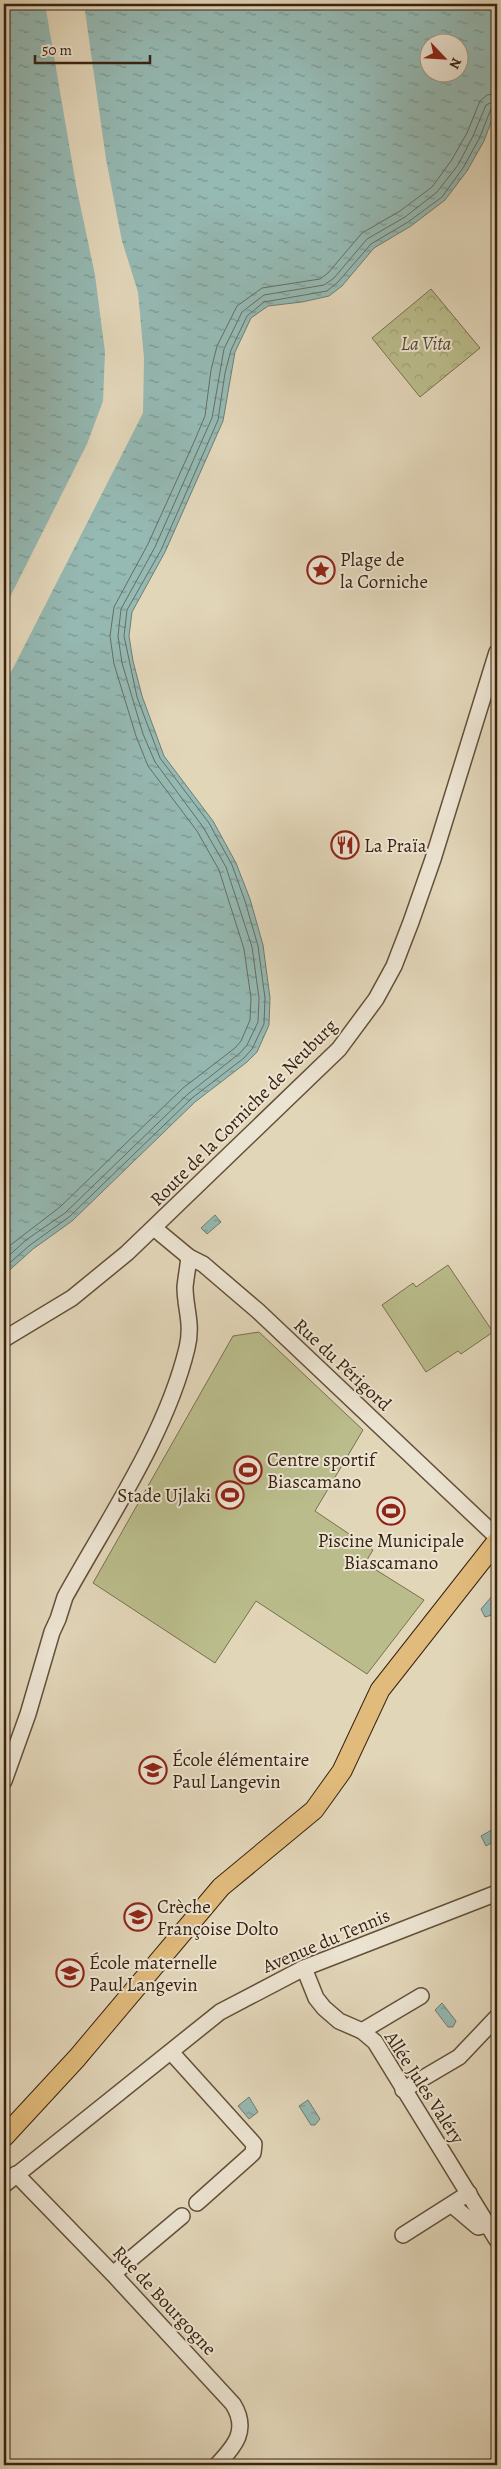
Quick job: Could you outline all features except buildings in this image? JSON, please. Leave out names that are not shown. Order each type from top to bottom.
[{"type":"main road","points":[[4,2137],[77,2058],[221,1887],[308,1815],[324,1798],[351,1756],[380,1690],[497,1541]]},
{"type":"street","name":"Route de la Corniche de Neuburg","points":[[4,1339],[72,1298],[154,1228],[339,1049],[376,999],[394,966],[433,859],[497,652]]},
{"type":"street","name":"Rue du Périgord","points":[[154,1228],[189,1257],[203,1264],[258,1311],[497,1537]]},
{"type":"street","points":[[4,1781],[65,1597],[157,1433],[173,1395],[187,1346],[190,1318],[185,1288],[189,1257]]},
{"type":"street","name":"Avenue du Tennis","points":[[4,2185],[10,2175],[171,2052],[220,2012],[304,1968],[497,1894]]},
{"type":"street","name":"Allée Jules Valéry","points":[[304,1968],[316,1998],[324,2008],[339,2022],[362,2031],[374,2042],[497,2240]]},
{"type":"street","points":[[362,2031],[420,1996]]},
{"type":"street","points":[[403,2090],[459,2057],[497,2016]]},
{"type":"street","points":[[171,2052],[254,2144],[253,2153],[198,2202]]},
{"type":"street","name":"Rue de Bourgogne","points":[[10,2175],[114,2274],[234,2404],[240,2416],[241,2428],[236,2442],[217,2465]]},
{"type":"street","points":[[403,2235],[452,2205],[468,2192]]},
{"type":"street","points":[[452,2205],[478,2227],[488,2226]]},
{"type":"street","points":[[114,2274],[182,2216]]},
{"type":"green space","name":"La Vita","points":[[431,289],[480,348],[420,397],[372,338]]},
{"type":"green space","points":[[448,1265],[493,1332],[461,1354],[458,1351],[426,1372],[382,1305],[413,1283],[416,1287]]},
{"type":"green space","name":"Centre sportif Biascamano","points":[[259,1332],[363,1430],[315,1511],[373,1550],[365,1563],[424,1600],[367,1674],[256,1601],[215,1663],[93,1583],[233,1336]]},
{"type":"water","points":[[4,4],[497,4],[497,106],[484,141],[467,171],[445,200],[411,226],[374,248],[342,286],[329,296],[302,302],[268,306],[251,318],[235,352],[223,421],[165,552],[132,612],[129,636],[133,661],[142,696],[164,756],[213,821],[236,863],[250,899],[263,945],[270,998],[269,1025],[257,1052],[247,1062],[195,1102],[72,1221],[33,1249],[4,1275]]},
{"type":"water","points":[[215,1215],[221,1222],[207,1234],[201,1228]]},
{"type":"water","points":[[493,1595],[497,1595],[497,1605],[492,1615],[485,1617],[481,1609]]},
{"type":"water","points":[[497,1827],[497,1840],[486,1846],[481,1836]]},
{"type":"water","points":[[442,2003],[456,2021],[453,2027],[448,2027],[435,2010]]},
{"type":"water","points":[[249,2097],[258,2112],[249,2119],[238,2106]]},
{"type":"water","points":[[308,2100],[320,2119],[315,2125],[311,2125],[299,2106]]},
{"type":"pier","points":[[45,4],[84,4],[106,159],[122,241],[138,292],[144,358],[143,413],[4,686],[4,609],[87,444],[103,401],[105,352],[95,275],[76,185]]},
{"type":"place","name":"Plage de la Corniche","points":[[321,570]]},
{"type":"place","name":"La Praïa","points":[[345,845]]},
{"type":"place","name":"Centre sportif Biascamano","points":[[248,1470]]},
{"type":"place","name":"Stade Ujlaki","points":[[230,1495]]},
{"type":"place","name":"Piscine Municipale Biascamano","points":[[391,1511]]},
{"type":"place","name":"École élémentaire Paul Langevin","points":[[153,1770]]},
{"type":"place","name":"Crèche Françoise Dolto","points":[[138,1917]]},
{"type":"place","name":"École maternelle Paul Langevin","points":[[70,1973]]}]
